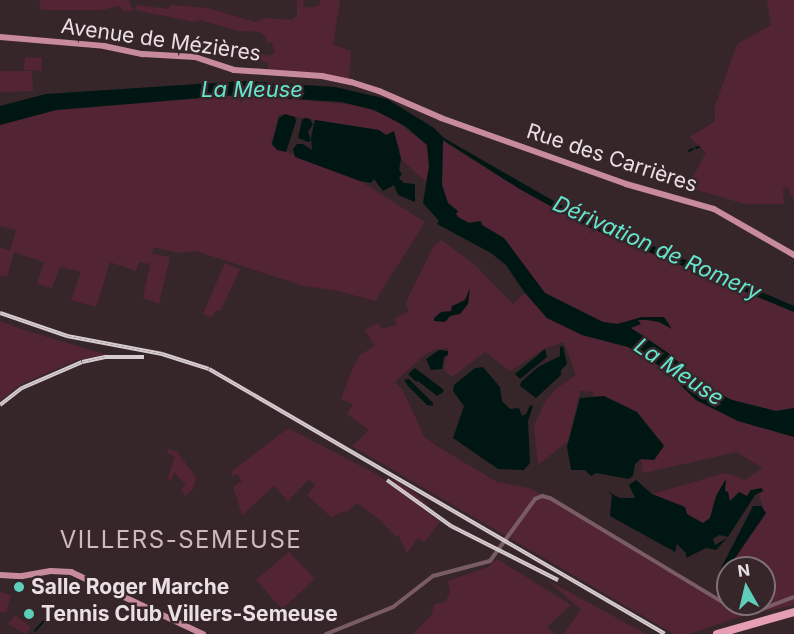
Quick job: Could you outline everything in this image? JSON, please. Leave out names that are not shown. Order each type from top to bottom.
[{"type":"highway","points":[[717,634],[794,614]]},
{"type":"highway","points":[[729,634],[794,614]]},
{"type":"main road","name":"Avenue de Mézières","points":[[0,37],[104,46],[143,54],[195,57],[234,70],[322,76],[351,82],[412,106]]},
{"type":"main road","name":"Rue des Carrières","points":[[412,106],[633,186],[714,209],[794,255]]},
{"type":"main road","points":[[0,575],[22,576],[51,571],[78,575],[203,634]]},
{"type":"street","points":[[326,634],[393,607],[435,575],[473,567],[492,560],[535,499],[545,496],[736,610],[752,613],[794,597]]},
{"type":"shaded area","points":[[39,0],[125,0],[129,1],[133,11],[124,11],[119,6],[101,10],[41,10]]},
{"type":"shaded area","points":[[297,0],[304,0],[303,6],[309,8],[319,5],[320,0],[340,0],[333,45],[351,51],[349,80],[268,70],[268,63],[251,58],[262,54],[270,56],[275,52],[271,42],[267,43],[266,37],[260,32],[239,31],[200,20],[195,22],[135,10],[136,5],[168,9],[170,5],[208,8],[255,22],[264,18],[292,20],[297,15]]},
{"type":"shaded area","points":[[767,0],[794,0],[794,201],[788,187],[783,189],[784,204],[745,204],[687,187],[706,153],[690,137],[715,121],[715,106],[737,44],[771,25]]},
{"type":"shaded area","points":[[25,57],[42,58],[41,71],[24,70]]},
{"type":"shaded area","points":[[0,71],[32,71],[33,91],[0,92]]},
{"type":"shaded area","points":[[238,95],[357,105],[389,116],[427,145],[429,166],[426,182],[401,159],[399,146],[379,130],[279,114],[272,146],[360,181],[425,222],[375,301],[335,290],[304,286],[196,251],[178,253],[154,247],[152,254],[170,257],[159,304],[143,298],[151,260],[149,264],[139,262],[136,271],[110,262],[96,307],[71,300],[81,272],[60,267],[52,288],[37,284],[44,262],[14,252],[7,277],[0,275],[0,247],[10,251],[16,230],[0,226],[0,125],[56,110]]},
{"type":"shaded area","points":[[443,141],[518,188],[588,227],[794,312],[794,408],[776,411],[732,400],[703,386],[671,355],[645,336],[625,325],[603,322],[545,293],[503,238],[481,225],[480,221],[469,223],[458,217],[448,203],[442,185]]},
{"type":"shaded area","points":[[441,240],[474,264],[513,304],[525,293],[547,318],[582,335],[628,347],[663,368],[696,400],[738,421],[794,437],[794,605],[776,609],[776,556],[736,556],[765,513],[759,494],[763,491],[747,496],[739,492],[730,501],[725,491],[725,480],[716,496],[710,518],[701,524],[687,514],[684,507],[652,494],[725,473],[746,480],[762,468],[737,452],[643,473],[641,459],[654,460],[664,445],[637,412],[604,396],[594,397],[593,392],[580,391],[568,441],[538,465],[534,426],[546,400],[557,388],[576,375],[564,342],[544,349],[510,371],[485,352],[452,377],[444,370],[448,348],[433,350],[395,382],[403,391],[424,436],[435,445],[497,482],[530,488],[716,600],[716,616],[745,616],[689,634],[674,634],[352,446],[369,430],[347,414],[353,404],[341,399],[360,355],[375,346],[365,330],[378,323],[382,329],[397,325],[394,319],[409,311],[406,304],[433,247]]},
{"type":"shaded area","points":[[225,263],[240,269],[221,310],[216,310],[212,317],[203,314]]},
{"type":"shaded area","points":[[0,321],[107,355],[77,360],[20,385],[0,401]]},
{"type":"shaded area","points":[[288,428],[378,475],[440,522],[424,542],[418,538],[407,553],[398,534],[396,537],[380,520],[357,503],[346,513],[344,511],[331,517],[307,495],[315,485],[309,479],[288,501],[274,486],[242,515],[233,487],[242,481],[237,474],[233,476],[231,472]]},
{"type":"shaded area","points":[[168,449],[177,452],[196,477],[193,489],[185,496],[181,490],[186,485],[174,472],[171,481],[168,479],[175,456],[167,453]]},
{"type":"shaded area","points":[[395,480],[428,505],[425,507],[393,482]]},
{"type":"shaded area","points":[[289,552],[315,579],[282,609],[256,580]]},
{"type":"shaded area","points":[[497,559],[571,605],[547,627],[555,634],[413,634],[432,614],[434,605],[446,601],[450,592],[448,581],[488,567]]},
{"type":"shaded area","points":[[549,581],[646,634],[563,634],[581,610]]},
{"type":"shaded area","points":[[0,592],[11,595],[6,613],[0,612]]},
{"type":"shaded area","name":"Tennis Club Villers-Semeuse","points":[[26,607],[32,607],[36,614],[32,621],[26,621],[22,617],[22,611]]},
{"type":"shaded area","points":[[15,615],[31,627],[25,634],[8,624]]},
{"type":"water","points":[[244,81],[335,87],[387,99],[434,128],[444,138],[571,211],[794,306],[794,312],[588,227],[518,188],[443,140],[442,185],[448,203],[458,211],[456,214],[458,217],[469,223],[481,221],[482,225],[504,238],[545,293],[603,322],[617,324],[642,317],[664,317],[672,329],[659,322],[647,320],[638,320],[641,324],[631,328],[671,355],[703,386],[732,400],[776,411],[794,408],[794,437],[738,421],[696,400],[663,368],[628,347],[582,335],[547,318],[525,293],[506,265],[491,253],[437,224],[439,221],[423,203],[429,166],[427,145],[405,126],[374,110],[341,102],[237,95],[56,110],[0,125],[0,106],[46,94]]},
{"type":"water","points":[[285,114],[295,117],[296,121],[286,152],[277,150],[272,144],[279,118]]},
{"type":"water","points":[[310,119],[313,125],[308,131],[311,141],[308,142],[298,138],[302,120]]},
{"type":"water","points":[[315,120],[379,130],[386,135],[394,131],[401,159],[399,170],[402,174],[399,178],[404,183],[415,184],[415,202],[398,195],[394,185],[383,191],[374,179],[371,183],[360,181],[295,157],[293,149],[297,144],[303,144],[312,150],[311,137]]},
{"type":"water","points":[[470,288],[468,304],[460,314],[450,316],[445,322],[434,321],[434,318],[441,312],[451,311],[452,306],[465,300]]},
{"type":"water","points":[[563,346],[567,364],[561,370],[561,375],[536,398],[520,386],[521,382],[538,367],[560,356],[560,347]]},
{"type":"water","points":[[545,349],[547,357],[520,379],[515,374]]},
{"type":"water","points":[[439,350],[448,351],[448,355],[444,357],[442,369],[431,370],[426,359]]},
{"type":"water","points":[[483,367],[500,387],[502,401],[510,409],[519,408],[522,416],[526,414],[530,405],[533,406],[528,421],[530,463],[524,470],[498,469],[453,438],[464,406],[453,391],[454,385],[475,368]]},
{"type":"water","points":[[415,368],[444,390],[442,393],[437,396],[418,381],[416,382],[408,374]]},
{"type":"water","points":[[409,379],[433,403],[433,406],[427,405],[408,386],[404,380]]},
{"type":"water","points":[[604,396],[637,412],[664,446],[654,460],[641,459],[635,464],[633,476],[629,479],[596,473],[591,476],[585,470],[571,470],[567,447],[580,398]]},
{"type":"water","points":[[726,479],[725,491],[728,492],[730,501],[739,492],[747,496],[751,490],[762,488],[763,491],[755,495],[728,537],[719,535],[713,539],[715,545],[727,538],[716,550],[706,548],[686,558],[686,553],[677,544],[675,552],[610,516],[612,495],[606,491],[620,498],[635,498],[629,485],[636,480],[652,494],[685,507],[687,514],[703,523],[710,518],[716,496]]},
{"type":"water","points":[[753,506],[761,506],[766,513],[736,556],[727,556]]},
{"type":"waterway","points":[[689,151],[693,149]]},
{"type":"waterway","points":[[35,631],[43,622]]},
{"type":"railway","points":[[0,313],[67,336],[162,354],[209,369],[665,634]]},
{"type":"railway","points":[[0,405],[22,388],[82,362],[106,357],[144,357]]},
{"type":"railway","points":[[387,480],[451,526],[558,580]]},
{"type":"place","name":"Salle Roger Marche","points":[[19,587]]},
{"type":"place","name":"Tennis Club Villers-Semeuse","points":[[29,614]]},
{"type":"district","name":"VILLERS-SEMEUSE","points":[[181,540]]},
{"type":"water label","name":"La Meuse","points":[[252,90]]},
{"type":"water label","name":"Dérivation de Romery","points":[[657,248]]},
{"type":"water label","name":"La Meuse","points":[[679,372]]}]
